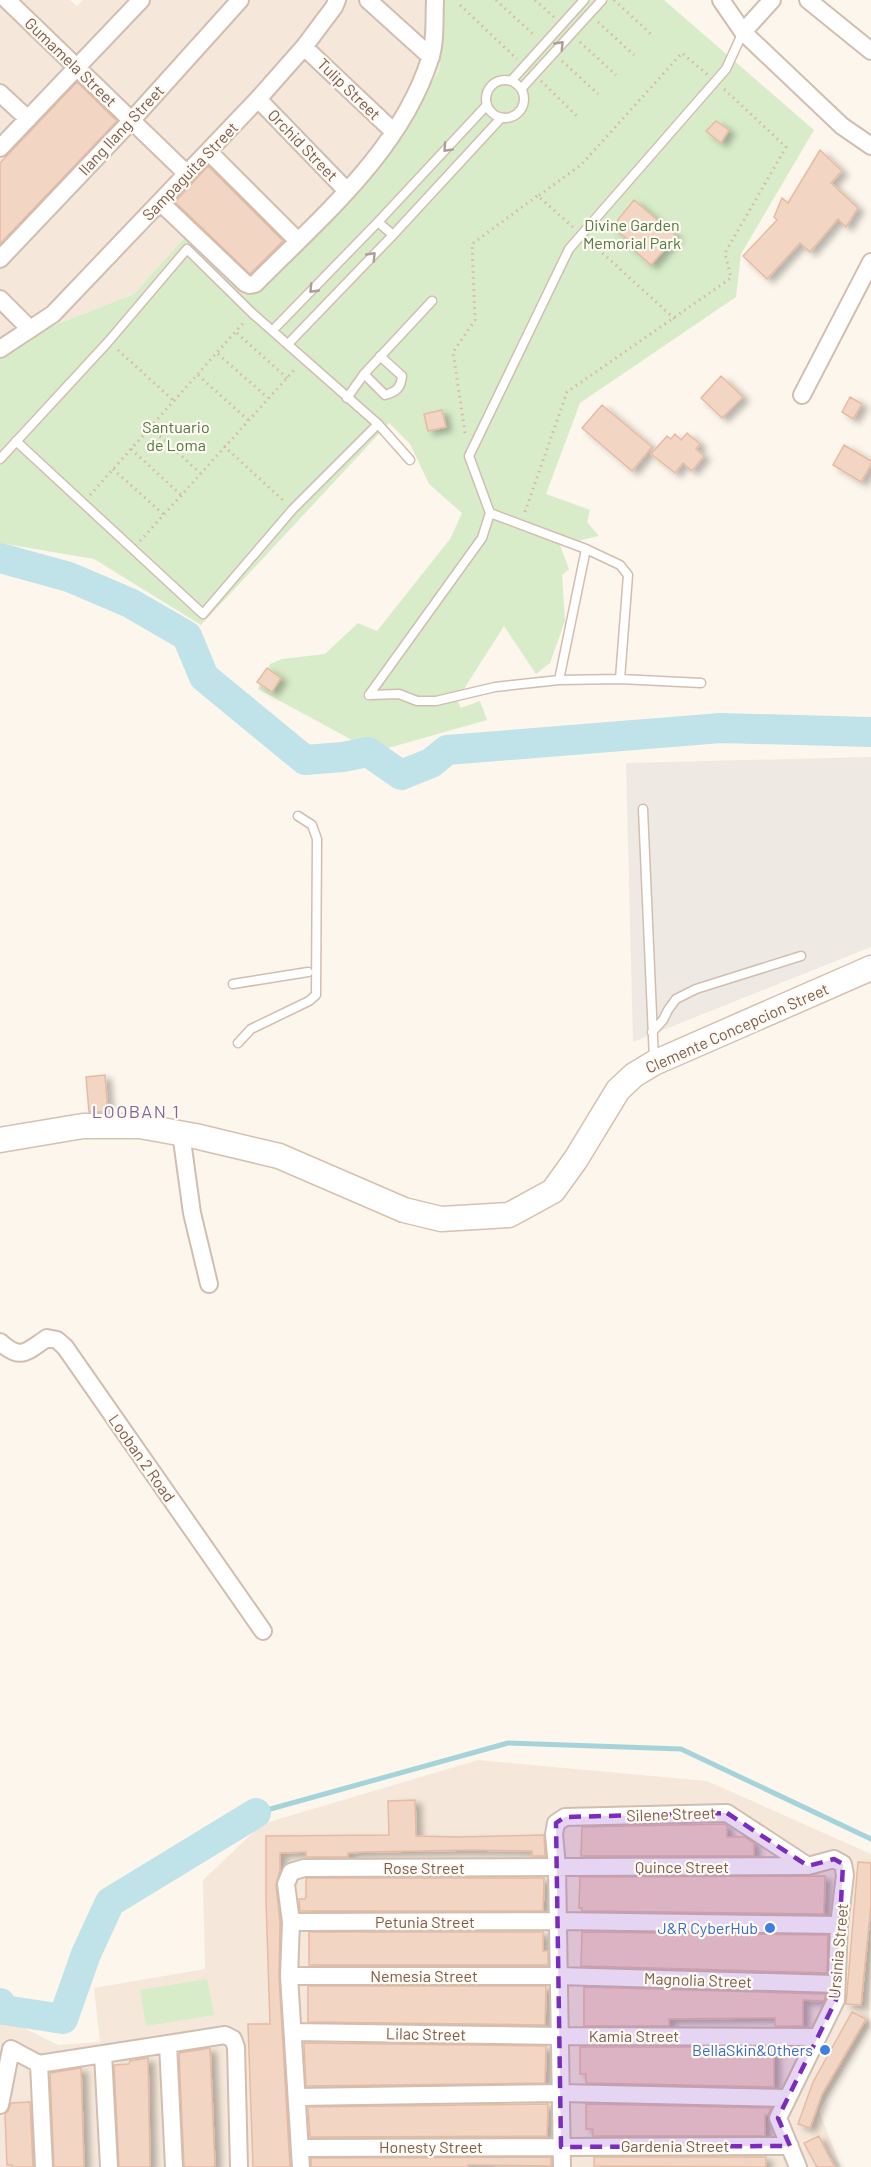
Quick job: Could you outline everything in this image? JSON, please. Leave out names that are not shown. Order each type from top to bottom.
[{"type":"street","name":"Gumamela Street","points":[[7,0],[188,174]]},
{"type":"street","points":[[0,148],[141,0]]},
{"type":"street","name":"Ilang Ilang Street","points":[[0,259],[131,121],[240,0]]},
{"type":"street","points":[[368,0],[431,57]]},
{"type":"street","points":[[160,202],[245,283],[255,284],[347,191],[385,148],[413,101],[431,57],[435,0]]},
{"type":"street","points":[[721,0],[743,32],[842,126],[871,146]]},
{"type":"street","points":[[743,32],[772,0]]},
{"type":"street","points":[[808,0],[871,51]]},
{"type":"street","name":"Sampaguita Street","points":[[0,349],[53,314],[188,174],[304,47],[332,2]]},
{"type":"street","name":"Tulip Street","points":[[304,47],[394,132]]},
{"type":"street","points":[[0,93],[28,119]]},
{"type":"street","name":"Orchid Street","points":[[258,99],[347,191]]},
{"type":"street","points":[[209,152],[298,241]]},
{"type":"street","points":[[802,395],[871,262]]},
{"type":"street","points":[[0,299],[29,328]]},
{"type":"street","name":"Clemente Concepcion Street","points":[[0,1140],[83,1126],[140,1126],[182,1133],[279,1156],[414,1212],[441,1219],[508,1215],[553,1191],[576,1159],[618,1090],[634,1075],[654,1063],[871,968]]},
{"type":"street","points":[[182,1133],[192,1213],[209,1284]]},
{"type":"street","name":"Looban 2 Road","points":[[0,1342],[11,1352],[17,1354],[23,1354],[47,1338],[57,1340],[65,1347],[263,1631]]},
{"type":"street","name":"Silene Street","points":[[557,1867],[554,1834],[556,1823],[565,1817],[727,1813],[808,1866]]},
{"type":"street","name":"Ursinia Street","points":[[798,2167],[778,2118],[836,2000],[839,1924],[845,1875],[843,1864],[834,1859],[808,1866]]},
{"type":"street","name":"Quince Street","points":[[557,1867],[808,1866]]},
{"type":"street","points":[[557,1867],[562,2167]]},
{"type":"street","name":"Rose Street","points":[[291,1922],[286,1884],[291,1872],[304,1868],[557,1867]]},
{"type":"street","points":[[558,1921],[839,1924]]},
{"type":"street","name":"Petunia Street","points":[[291,1922],[558,1921]]},
{"type":"street","points":[[291,1922],[289,1976],[301,2167]]},
{"type":"street","name":"Nemesia Street","points":[[289,1976],[559,1976]]},
{"type":"street","name":"Magnolia Street","points":[[559,1976],[836,1984]]},
{"type":"street","name":"Lilac Street","points":[[293,2032],[560,2036]]},
{"type":"street","points":[[0,2105],[11,2049],[39,2064],[225,2035],[233,2039],[236,2047],[240,2167]]},
{"type":"street","name":"Kamia Street","points":[[560,2036],[817,2037]]},
{"type":"street","points":[[168,2044],[174,2167]]},
{"type":"street","points":[[103,2054],[109,2167]]},
{"type":"street","points":[[39,2064],[44,2167]]},
{"type":"street","points":[[297,2097],[561,2093],[788,2098]]},
{"type":"street","name":"Gardenia Street","points":[[561,2147],[790,2146]]},
{"type":"street","name":"Honesty Street","points":[[300,2148],[561,2147]]},
{"type":"lane","points":[[511,81],[584,0]]},
{"type":"lane","points":[[521,88],[603,0]]},
{"type":"lane","points":[[701,683],[620,679],[559,680],[495,687],[436,701],[417,701],[399,694],[369,695],[482,538],[490,513],[469,456],[569,249],[726,69],[743,32]]},
{"type":"lane","points":[[500,80],[511,81],[521,88],[524,98],[520,111],[508,118],[494,115],[485,99],[490,87],[500,80]]},
{"type":"lane","points":[[273,330],[487,105]]},
{"type":"lane","points":[[288,344],[501,118]]},
{"type":"lane","points":[[378,222],[393,235]]},
{"type":"lane","points":[[0,459],[108,342],[187,249],[252,313],[378,424],[410,460]]},
{"type":"lane","points":[[347,398],[363,374],[432,301]]},
{"type":"lane","points":[[363,374],[385,394],[394,393],[401,385],[402,376],[380,356]]},
{"type":"lane","points":[[16,441],[203,614],[293,509],[378,424]]},
{"type":"lane","points":[[490,513],[586,549],[620,565],[628,575],[620,679]]},
{"type":"lane","points":[[559,680],[586,549]]},
{"type":"lane","points":[[643,809],[654,1063]]},
{"type":"lane","points":[[238,1043],[251,1029],[309,1001],[316,995],[317,839],[312,825],[298,816]]},
{"type":"lane","points":[[652,1032],[663,1020],[676,999],[696,989],[801,956]]},
{"type":"lane","points":[[233,984],[309,972]]},
{"type":"path","points":[[614,0],[652,36]]},
{"type":"path","points":[[589,14],[634,55]]},
{"type":"path","points":[[521,524],[567,392],[731,278],[725,253],[786,147],[715,81]]},
{"type":"path","points":[[469,456],[453,352],[475,320],[472,244],[538,196]]},
{"type":"path","points":[[83,504],[252,313]]},
{"type":"path","points":[[236,332],[287,378]]},
{"type":"path","points":[[108,342],[174,401]]},
{"type":"path","points":[[217,354],[268,398]]},
{"type":"path","points":[[133,549],[305,359]]},
{"type":"path","points":[[198,375],[248,420]]},
{"type":"path","points":[[151,428],[200,473]]},
{"type":"path","points":[[224,446],[293,509]]},
{"type":"path","points":[[131,449],[181,495]]},
{"type":"path","points":[[113,469],[163,514]]},
{"type":"highlighted area","points":[[727,1813],[808,1866],[834,1859],[843,1864],[836,2000],[778,2118],[790,2146],[561,2147],[556,1823],[565,1817]]},
{"type":"shaded area","points":[[0,0],[70,0],[77,6],[83,0],[445,0],[439,71],[381,157],[249,296],[185,237],[134,294],[27,336],[0,357]]},
{"type":"shaded area","points":[[871,757],[871,947],[633,1042],[626,763]]},
{"type":"shaded area","points":[[478,1760],[707,1781],[871,1854],[869,2027],[819,2111],[841,2167],[0,2167],[0,2016],[58,2045],[100,2042],[94,1988],[205,1969],[203,1880],[262,1824]]},
{"type":"green space","points":[[445,0],[664,0],[814,130],[741,254],[736,297],[580,403],[546,494],[590,510],[587,522],[599,536],[560,545],[569,569],[562,575],[565,621],[550,663],[536,674],[504,626],[457,700],[461,708],[480,701],[487,720],[374,752],[258,689],[270,664],[282,659],[325,654],[358,623],[377,631],[450,539],[462,513],[429,484],[410,444],[389,423],[201,625],[94,559],[0,543],[0,357],[27,336],[134,294],[185,237],[250,296],[381,157],[439,71]]},
{"type":"green space","points":[[207,1979],[214,2015],[146,2026],[140,1990]]},
{"type":"building","points":[[77,82],[117,121],[0,244],[0,163]]},
{"type":"building","points":[[716,121],[729,130],[721,143],[706,131]]},
{"type":"building","points":[[820,150],[842,171],[831,183],[858,208],[846,227],[838,219],[810,252],[800,243],[767,279],[743,256],[777,220],[774,217],[782,198],[788,203]]},
{"type":"building","points":[[208,166],[283,241],[250,274],[175,202]]},
{"type":"building","points":[[634,200],[676,236],[651,265],[626,243],[629,240],[612,227]]},
{"type":"building","points":[[721,376],[743,397],[722,418],[701,398]]},
{"type":"building","points":[[850,397],[862,404],[853,419],[842,412]]},
{"type":"building","points":[[602,405],[652,447],[632,471],[582,428]]},
{"type":"building","points":[[442,410],[446,427],[428,431],[424,414]]},
{"type":"building","points":[[687,433],[700,444],[696,449],[704,456],[692,471],[683,463],[675,473],[651,454],[667,436],[671,439],[675,434],[681,440]]},
{"type":"building","points":[[844,445],[871,461],[861,482],[833,465]]},
{"type":"building","points":[[267,668],[281,678],[272,692],[257,682]]},
{"type":"building","points":[[105,1075],[108,1112],[89,1112],[86,1077]]},
{"type":"building","points":[[415,1800],[416,1836],[544,1835],[545,1856],[532,1856],[532,1851],[471,1850],[363,1852],[348,1853],[348,1857],[306,1857],[306,1852],[280,1853],[280,1870],[276,1885],[280,1922],[279,1977],[290,2167],[253,2167],[248,2024],[270,2024],[266,1836],[389,1835],[388,1801]]},
{"type":"building","points":[[724,1824],[727,1826],[727,1837],[745,1837],[754,1843],[754,1856],[581,1856],[582,1827]]},
{"type":"building","points":[[858,1862],[871,1863],[871,1904],[861,2005],[846,2004]]},
{"type":"building","points":[[825,1876],[824,1914],[582,1911],[582,1908],[579,1908],[580,1877]]},
{"type":"building","points":[[306,1878],[544,1878],[543,1911],[300,1911],[299,1899],[306,1897]]},
{"type":"building","points":[[309,1932],[543,1932],[543,1951],[548,1951],[548,1965],[309,1965]]},
{"type":"building","points":[[582,1932],[828,1935],[827,1973],[581,1966]]},
{"type":"building","points":[[308,1986],[546,1986],[545,2025],[308,2022]]},
{"type":"building","points":[[584,1987],[826,1994],[824,2001],[803,2000],[803,2026],[775,2026],[775,2018],[760,2018],[669,2019],[669,2026],[584,2026]]},
{"type":"building","points":[[852,2012],[866,2019],[822,2094],[810,2128],[798,2124],[813,2082]]},
{"type":"building","points":[[304,2043],[546,2046],[545,2083],[306,2086]]},
{"type":"building","points":[[580,2047],[774,2047],[774,2087],[586,2083],[586,2074],[580,2074]]},
{"type":"building","points":[[210,2048],[215,2167],[184,2167],[179,2053]]},
{"type":"building","points":[[148,2058],[150,2167],[119,2167],[114,2065],[129,2064],[130,2061]]},
{"type":"building","points":[[81,2068],[84,2167],[54,2167],[50,2073]]},
{"type":"building","points":[[30,2102],[33,2167],[12,2167],[12,2165],[7,2165],[5,2114],[11,2103]]},
{"type":"building","points":[[548,2104],[547,2136],[310,2137],[308,2107]]},
{"type":"building","points":[[586,2104],[771,2108],[768,2115],[765,2115],[765,2136],[593,2136],[593,2129],[586,2129]]},
{"type":"building","points":[[819,2136],[835,2167],[817,2167],[804,2143]]},
{"type":"building","points":[[551,2157],[551,2166],[311,2167],[311,2158]]},
{"type":"building","points":[[594,2157],[766,2157],[766,2167],[594,2166]]},
{"type":"waterway","points":[[0,558],[69,577],[130,603],[187,636],[204,677],[305,760],[343,757],[368,752],[401,775],[431,763],[447,750],[721,728],[871,732]]},
{"type":"waterway","points":[[256,1813],[508,1743],[681,1749],[871,1839]]},
{"type":"waterway","points":[[0,2003],[4,2010],[63,2019],[86,1954],[110,1902],[256,1813]]},
{"type":"place","name":"J&R CyberHub","points":[[770,1928]]},
{"type":"place","name":"BellaSkin&Others","points":[[825,2050]]},
{"type":"district","name":"LOOBAN 1","points":[[136,1112]]},
{"type":"park label","name":"Divine Garden Memorial Park","points":[[632,234]]},
{"type":"park label","name":"Santuario de Loma","points":[[176,436]]}]
